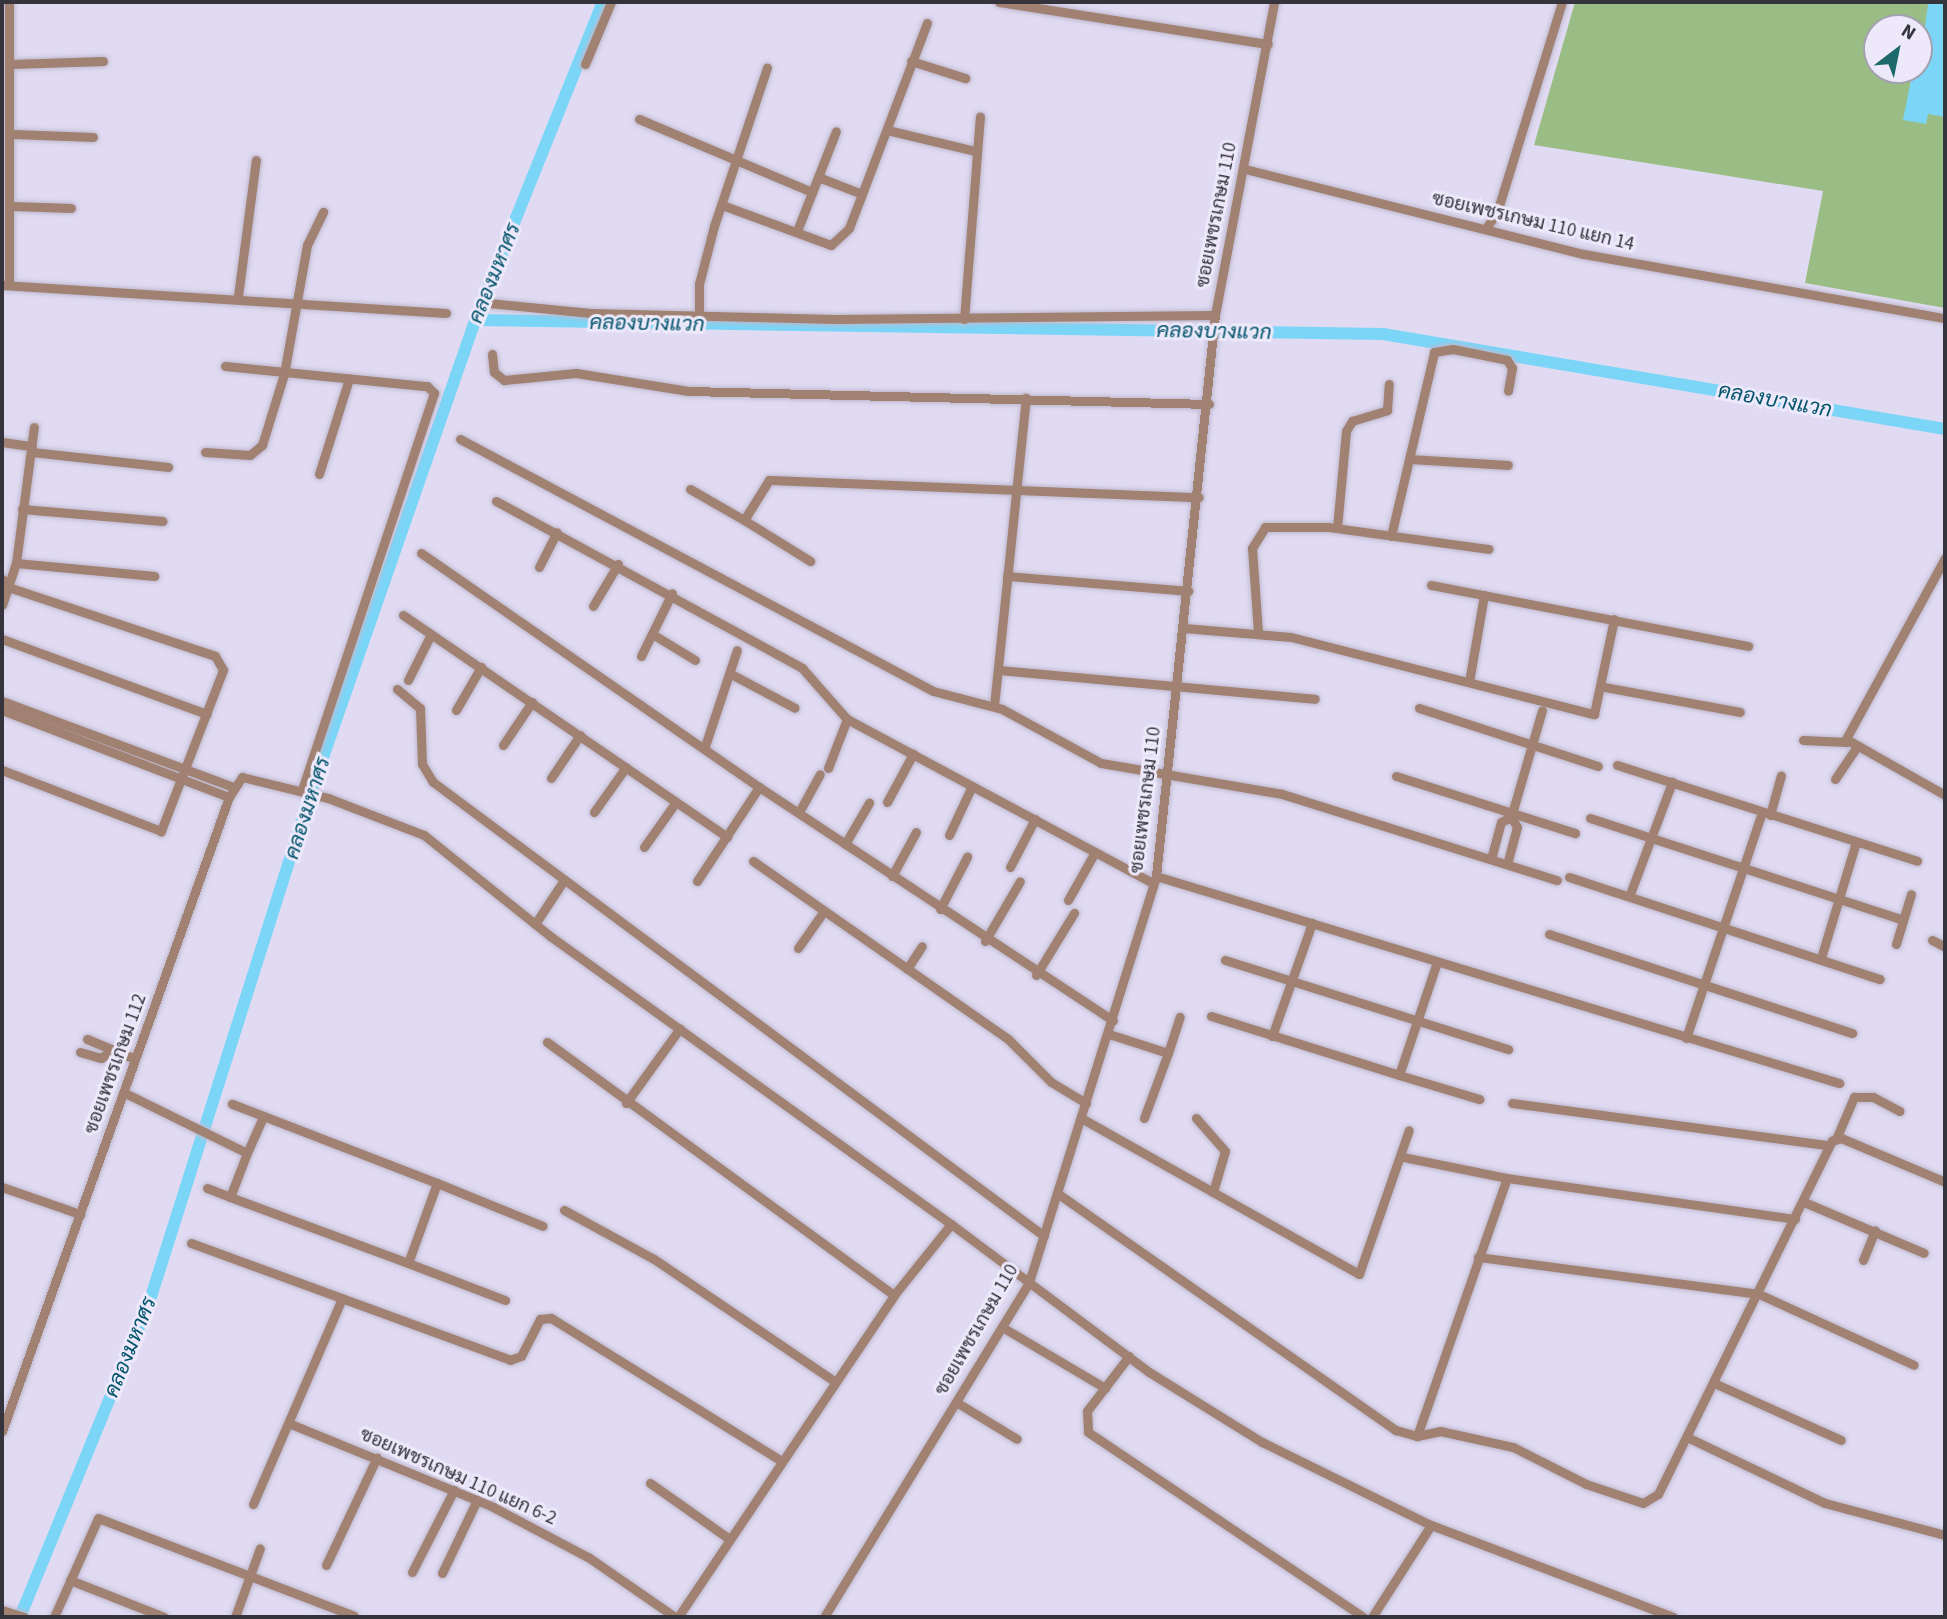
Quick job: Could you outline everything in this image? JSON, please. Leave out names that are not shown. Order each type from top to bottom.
[{"type":"street","points":[[9,2],[12,206],[5,285],[238,296],[295,303],[446,313]]},
{"type":"street","points":[[585,64],[611,2]]},
{"type":"street","points":[[999,2],[1268,44]]},
{"type":"street","name":"ซอยเพชรเกษม 110","points":[[824,1617],[1029,1282],[1109,1034],[1154,879],[1170,777],[1176,689],[1209,404],[1215,319],[1274,2]]},
{"type":"street","points":[[1486,229],[1497,212],[1562,2]]},
{"type":"street","points":[[722,205],[797,231],[824,244],[839,242],[862,194],[927,23]]},
{"type":"street","points":[[10,64],[103,61]]},
{"type":"street","points":[[911,61],[965,78]]},
{"type":"street","points":[[699,317],[699,284],[735,157],[767,68]]},
{"type":"street","points":[[964,319],[975,151],[980,117]]},
{"type":"street","points":[[639,119],[735,157],[812,192]]},
{"type":"street","points":[[887,130],[975,151]]},
{"type":"street","points":[[797,231],[836,131]]},
{"type":"street","points":[[13,134],[93,137]]},
{"type":"street","points":[[238,296],[256,160]]},
{"type":"street","name":"ซอยเพชรเกษม 110 แยก 14","points":[[1245,169],[1584,254],[1945,318]]},
{"type":"street","points":[[818,177],[862,194]]},
{"type":"street","points":[[12,206],[71,208]]},
{"type":"street","points":[[205,452],[258,452],[284,374],[307,245],[323,212]]},
{"type":"street","points":[[489,303],[699,317],[1215,319]]},
{"type":"street","points":[[1391,536],[1434,352],[1453,349],[1507,360],[1512,368],[1508,391]]},
{"type":"street","points":[[492,354],[494,372],[504,380],[576,373],[689,391],[1209,404]]},
{"type":"street","points":[[225,366],[284,374],[427,386],[435,401],[306,791]]},
{"type":"street","points":[[319,474],[349,379]]},
{"type":"street","points":[[1337,528],[1346,431],[1352,421],[1387,410],[1389,384]]},
{"type":"street","points":[[994,706],[1026,398]]},
{"type":"street","points":[[2,606],[11,588],[16,563],[34,427]]},
{"type":"street","points":[[460,439],[933,691],[994,706],[1101,763],[1170,777],[1282,794],[1557,880]]},
{"type":"street","points":[[2,442],[32,449],[169,467]]},
{"type":"street","points":[[1410,459],[1508,466]]},
{"type":"street","points":[[744,520],[769,480],[1016,492],[1199,497]]},
{"type":"street","points":[[690,489],[810,561]]},
{"type":"street","points":[[496,501],[672,593],[803,668],[847,719],[1095,852],[1154,879],[1312,923],[1839,1083]]},
{"type":"street","points":[[22,509],[162,521]]},
{"type":"street","points":[[1258,632],[1252,548],[1257,533],[1271,526],[1337,528],[1488,549]]},
{"type":"street","points":[[539,567],[557,532]]},
{"type":"street","points":[[421,553],[985,941],[1036,975],[1113,1020]]},
{"type":"street","points":[[1835,779],[1945,558]]},
{"type":"street","points":[[16,563],[155,576]]},
{"type":"street","points":[[593,606],[618,564]]},
{"type":"street","points":[[1007,576],[1188,591]]},
{"type":"street","points":[[2,579],[11,588],[222,661],[207,714],[164,826],[155,831],[2,770]]},
{"type":"street","points":[[1431,584],[1748,646]]},
{"type":"street","points":[[642,656],[672,593]]},
{"type":"street","points":[[1469,682],[1483,595]]},
{"type":"street","points":[[403,615],[727,837]]},
{"type":"street","points":[[1184,628],[1258,632],[1594,714],[1604,687],[1614,619]]},
{"type":"street","points":[[408,680],[432,634]]},
{"type":"street","points":[[654,635],[695,660]]},
{"type":"street","points":[[2,639],[207,714]]},
{"type":"street","points":[[704,749],[737,650]]},
{"type":"street","points":[[456,710],[481,667]]},
{"type":"street","points":[[998,670],[1176,689],[1315,699]]},
{"type":"street","points":[[731,674],[795,708]]},
{"type":"street","points":[[1604,687],[1740,712]]},
{"type":"street","points":[[397,689],[420,708],[424,773],[1044,1236]]},
{"type":"street","points":[[2,701],[233,787],[242,777],[306,791],[412,828],[535,923],[1207,1411],[1431,1525],[1673,1617]]},
{"type":"street","points":[[503,745],[532,702]]},
{"type":"street","points":[[1419,708],[1598,766]]},
{"type":"street","points":[[1507,864],[1517,827],[1512,815],[1542,709]]},
{"type":"street","points":[[2,710],[229,797]]},
{"type":"street","points":[[799,812],[824,771],[847,719]]},
{"type":"street","points":[[551,778],[580,735]]},
{"type":"street","points":[[1803,740],[1851,745],[1945,795]]},
{"type":"street","points":[[887,802],[913,754]]},
{"type":"street","points":[[1617,765],[1917,861]]},
{"type":"street","points":[[594,812],[626,767]]},
{"type":"street","points":[[1686,1038],[1744,865],[1781,775]]},
{"type":"street","points":[[1396,776],[1575,833]]},
{"type":"street","points":[[1630,894],[1672,782]]},
{"type":"street","points":[[949,835],[972,786]]},
{"type":"street","name":"ซอยเพชรเกษม 112","points":[[2,1431],[5,1408],[125,1093],[233,787]]},
{"type":"street","points":[[697,881],[759,787]]},
{"type":"street","points":[[644,847],[676,802]]},
{"type":"street","points":[[845,844],[869,803]]},
{"type":"street","points":[[1491,859],[1501,822],[1512,815]]},
{"type":"street","points":[[1590,818],[1744,865],[1903,920]]},
{"type":"street","points":[[1010,867],[1035,819]]},
{"type":"street","points":[[892,876],[916,832]]},
{"type":"street","points":[[1821,958],[1856,842]]},
{"type":"street","points":[[1068,900],[1095,852]]},
{"type":"street","points":[[940,909],[967,857]]},
{"type":"street","points":[[753,861],[907,969],[1086,1103]]},
{"type":"street","points":[[1569,877],[1630,894],[1880,979]]},
{"type":"street","points":[[535,923],[564,880]]},
{"type":"street","points":[[985,941],[1020,881]]},
{"type":"street","points":[[1896,944],[1911,894]]},
{"type":"street","points":[[798,948],[824,911]]},
{"type":"street","points":[[1036,975],[1074,913]]},
{"type":"street","points":[[1272,1036],[1312,923]]},
{"type":"street","points":[[1549,934],[1704,982],[1852,1033]]},
{"type":"street","points":[[1932,940],[1945,947]]},
{"type":"street","points":[[907,969],[922,946]]},
{"type":"street","points":[[1225,960],[1508,1049]]},
{"type":"street","points":[[1399,1075],[1437,962]]},
{"type":"street","points":[[1211,1016],[1479,1099]]},
{"type":"street","points":[[1144,1118],[1180,1017]]},
{"type":"street","points":[[626,1102],[680,1028]]},
{"type":"street","points":[[1109,1034],[1168,1053]]},
{"type":"street","points":[[88,1039],[135,1059]]},
{"type":"street","points":[[547,1042],[626,1102],[894,1294]]},
{"type":"street","points":[[80,1052],[101,1058],[112,1049]]},
{"type":"street","points":[[125,1093],[247,1153]]},
{"type":"street","points":[[1057,1193],[1359,1408],[1417,1436],[1440,1431],[1513,1447],[1586,1484],[1643,1503],[1658,1494],[1854,1097],[1873,1097],[1899,1111]]},
{"type":"street","points":[[1512,1103],[1832,1142],[1945,1182]]},
{"type":"street","points":[[232,1104],[543,1226]]},
{"type":"street","points":[[230,1197],[262,1117]]},
{"type":"street","points":[[1082,1118],[1359,1274],[1403,1157],[1409,1130]]},
{"type":"street","points":[[1196,1118],[1226,1151],[1213,1192]]},
{"type":"street","points":[[1403,1157],[1507,1178],[1795,1219]]},
{"type":"street","points":[[1417,1436],[1507,1178]]},
{"type":"street","points":[[408,1263],[437,1184]]},
{"type":"street","points":[[2,1187],[80,1214]]},
{"type":"street","points":[[207,1188],[505,1300]]},
{"type":"street","points":[[1804,1202],[1924,1253]]},
{"type":"street","points":[[564,1210],[654,1259],[834,1381]]},
{"type":"street","points":[[677,1617],[894,1294],[951,1224]]},
{"type":"street","points":[[1863,1260],[1875,1230]]},
{"type":"street","points":[[191,1243],[510,1360],[522,1356],[540,1319],[551,1318],[780,1460]]},
{"type":"street","points":[[1478,1257],[1759,1294],[1914,1365]]},
{"type":"street","points":[[253,1504],[291,1424],[342,1298]]},
{"type":"street","points":[[1002,1327],[1105,1388]]},
{"type":"street","points":[[1129,1356],[1087,1411],[1088,1432],[1363,1617]]},
{"type":"street","points":[[1714,1383],[1841,1440]]},
{"type":"street","points":[[956,1402],[1017,1439]]},
{"type":"street","name":"ซอยเพชรเกษม 110 แยก 6-2","points":[[291,1424],[477,1500],[588,1557],[677,1617]]},
{"type":"street","points":[[1686,1437],[1825,1503],[1945,1535]]},
{"type":"street","points":[[326,1565],[377,1457]]},
{"type":"street","points":[[650,1483],[728,1538]]},
{"type":"street","points":[[412,1572],[454,1490]]},
{"type":"street","points":[[442,1573],[477,1500]]},
{"type":"street","points":[[57,1616],[98,1518],[354,1616]]},
{"type":"street","points":[[1372,1617],[1431,1525]]},
{"type":"street","points":[[235,1617],[260,1548]]},
{"type":"street","points":[[70,1580],[164,1617]]},
{"type":"street","points":[[2,1610],[24,1617]]},
{"type":"green space","points":[[1575,2],[1945,2],[1945,308],[1805,283],[1823,191],[1534,145]]},
{"type":"water","points":[[1945,2],[1945,117],[1928,114],[1926,124],[1903,120],[1910,84],[1933,84],[1933,14],[1927,14],[1928,4]]},
{"type":"waterway","name":"คลองมหาศร","points":[[20,1617],[150,1300],[312,789],[475,320],[603,2]]},
{"type":"waterway","name":"คลองบางแวก","points":[[475,320],[1383,334],[1945,429]]}]
